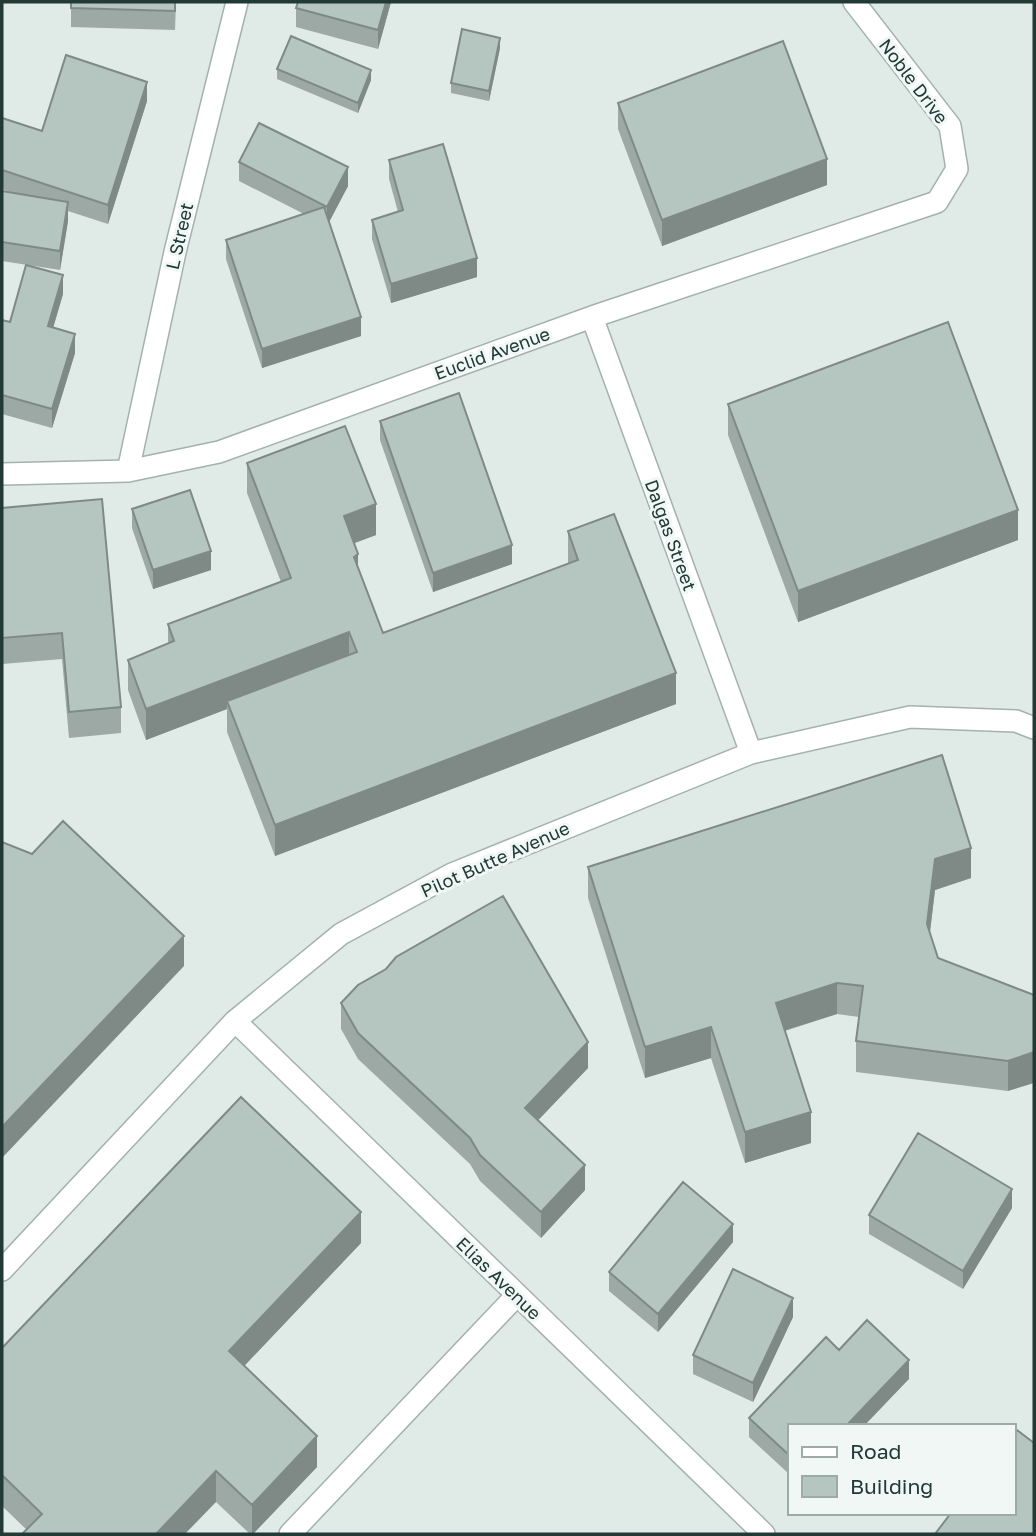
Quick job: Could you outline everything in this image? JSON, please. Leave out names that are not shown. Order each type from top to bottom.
[{"type":"street","name":"L Street","points":[[128,471],[175,252],[237,2]]},
{"type":"street","name":"Noble Drive","points":[[853,2],[950,126],[957,169]]},
{"type":"street","name":"Euclid Avenue","points":[[2,474],[128,471],[219,452],[592,317],[937,202],[957,169]]},
{"type":"street","name":"Dalgas Street","points":[[592,317],[751,753]]},
{"type":"street","name":"Pilot Butte Avenue","points":[[2,1270],[235,1021],[341,933],[452,874],[751,753],[910,717],[1016,721],[1034,728]]},
{"type":"street","name":"Elias Avenue","points":[[235,1021],[764,1534]]},
{"type":"street","points":[[290,1534],[517,1294]]},
{"type":"building","points":[[71,2],[175,2],[175,11],[71,8]]},
{"type":"building","points":[[298,2],[386,2],[378,30],[296,8]]},
{"type":"building","points":[[462,29],[500,38],[489,91],[451,83]]},
{"type":"building","points":[[291,36],[371,70],[358,103],[277,69]]},
{"type":"building","points":[[783,41],[827,159],[662,220],[618,103]]},
{"type":"building","points":[[66,55],[147,82],[108,205],[2,170],[2,118],[42,131]]},
{"type":"building","points":[[259,123],[348,167],[327,207],[239,162]]},
{"type":"building","points":[[443,144],[477,258],[391,284],[372,220],[403,210],[389,160]]},
{"type":"building","points":[[2,191],[68,202],[60,251],[2,242]]},
{"type":"building","points":[[324,207],[361,317],[262,349],[226,240]]},
{"type":"building","points":[[26,265],[63,275],[48,326],[75,334],[52,409],[2,395],[2,320],[10,322]]},
{"type":"building","points":[[948,322],[1018,510],[798,591],[728,404]]},
{"type":"building","points":[[459,393],[512,545],[433,573],[380,421]]},
{"type":"building","points":[[345,426],[376,504],[344,516],[358,554],[354,557],[383,633],[578,560],[568,531],[614,514],[676,673],[275,825],[227,701],[357,652],[349,632],[146,709],[128,660],[174,641],[168,624],[291,578],[247,463]]},
{"type":"building","points":[[190,490],[211,551],[153,570],[132,509]]},
{"type":"building","points":[[102,499],[121,707],[69,712],[62,633],[2,638],[2,508]]},
{"type":"building","points":[[942,755],[971,848],[935,859],[927,924],[938,958],[1034,995],[1034,1052],[1008,1061],[856,1041],[863,986],[837,983],[776,1003],[811,1112],[745,1132],[711,1027],[645,1047],[588,867]]},
{"type":"building","points":[[63,821],[184,936],[2,1127],[2,842],[32,854]]},
{"type":"building","points":[[503,896],[588,1042],[525,1108],[585,1165],[541,1212],[480,1155],[470,1138],[358,1033],[341,1003],[358,985],[386,969],[396,957]]},
{"type":"building","points":[[241,1097],[361,1212],[229,1351],[317,1436],[252,1505],[216,1471],[156,1534],[22,1534],[42,1514],[2,1475],[2,1348]]},
{"type":"building","points":[[918,1133],[1012,1189],[963,1271],[869,1215]]},
{"type":"building","points":[[683,1182],[733,1224],[658,1314],[609,1272]]},
{"type":"building","points":[[733,1269],[793,1298],[753,1383],[693,1355]]},
{"type":"building","points":[[867,1320],[909,1360],[848,1424],[788,1424],[788,1454],[749,1418],[826,1337],[839,1350]]},
{"type":"building","points":[[1017,1430],[1034,1443],[1034,1534],[935,1534],[949,1515],[1015,1515]]}]
